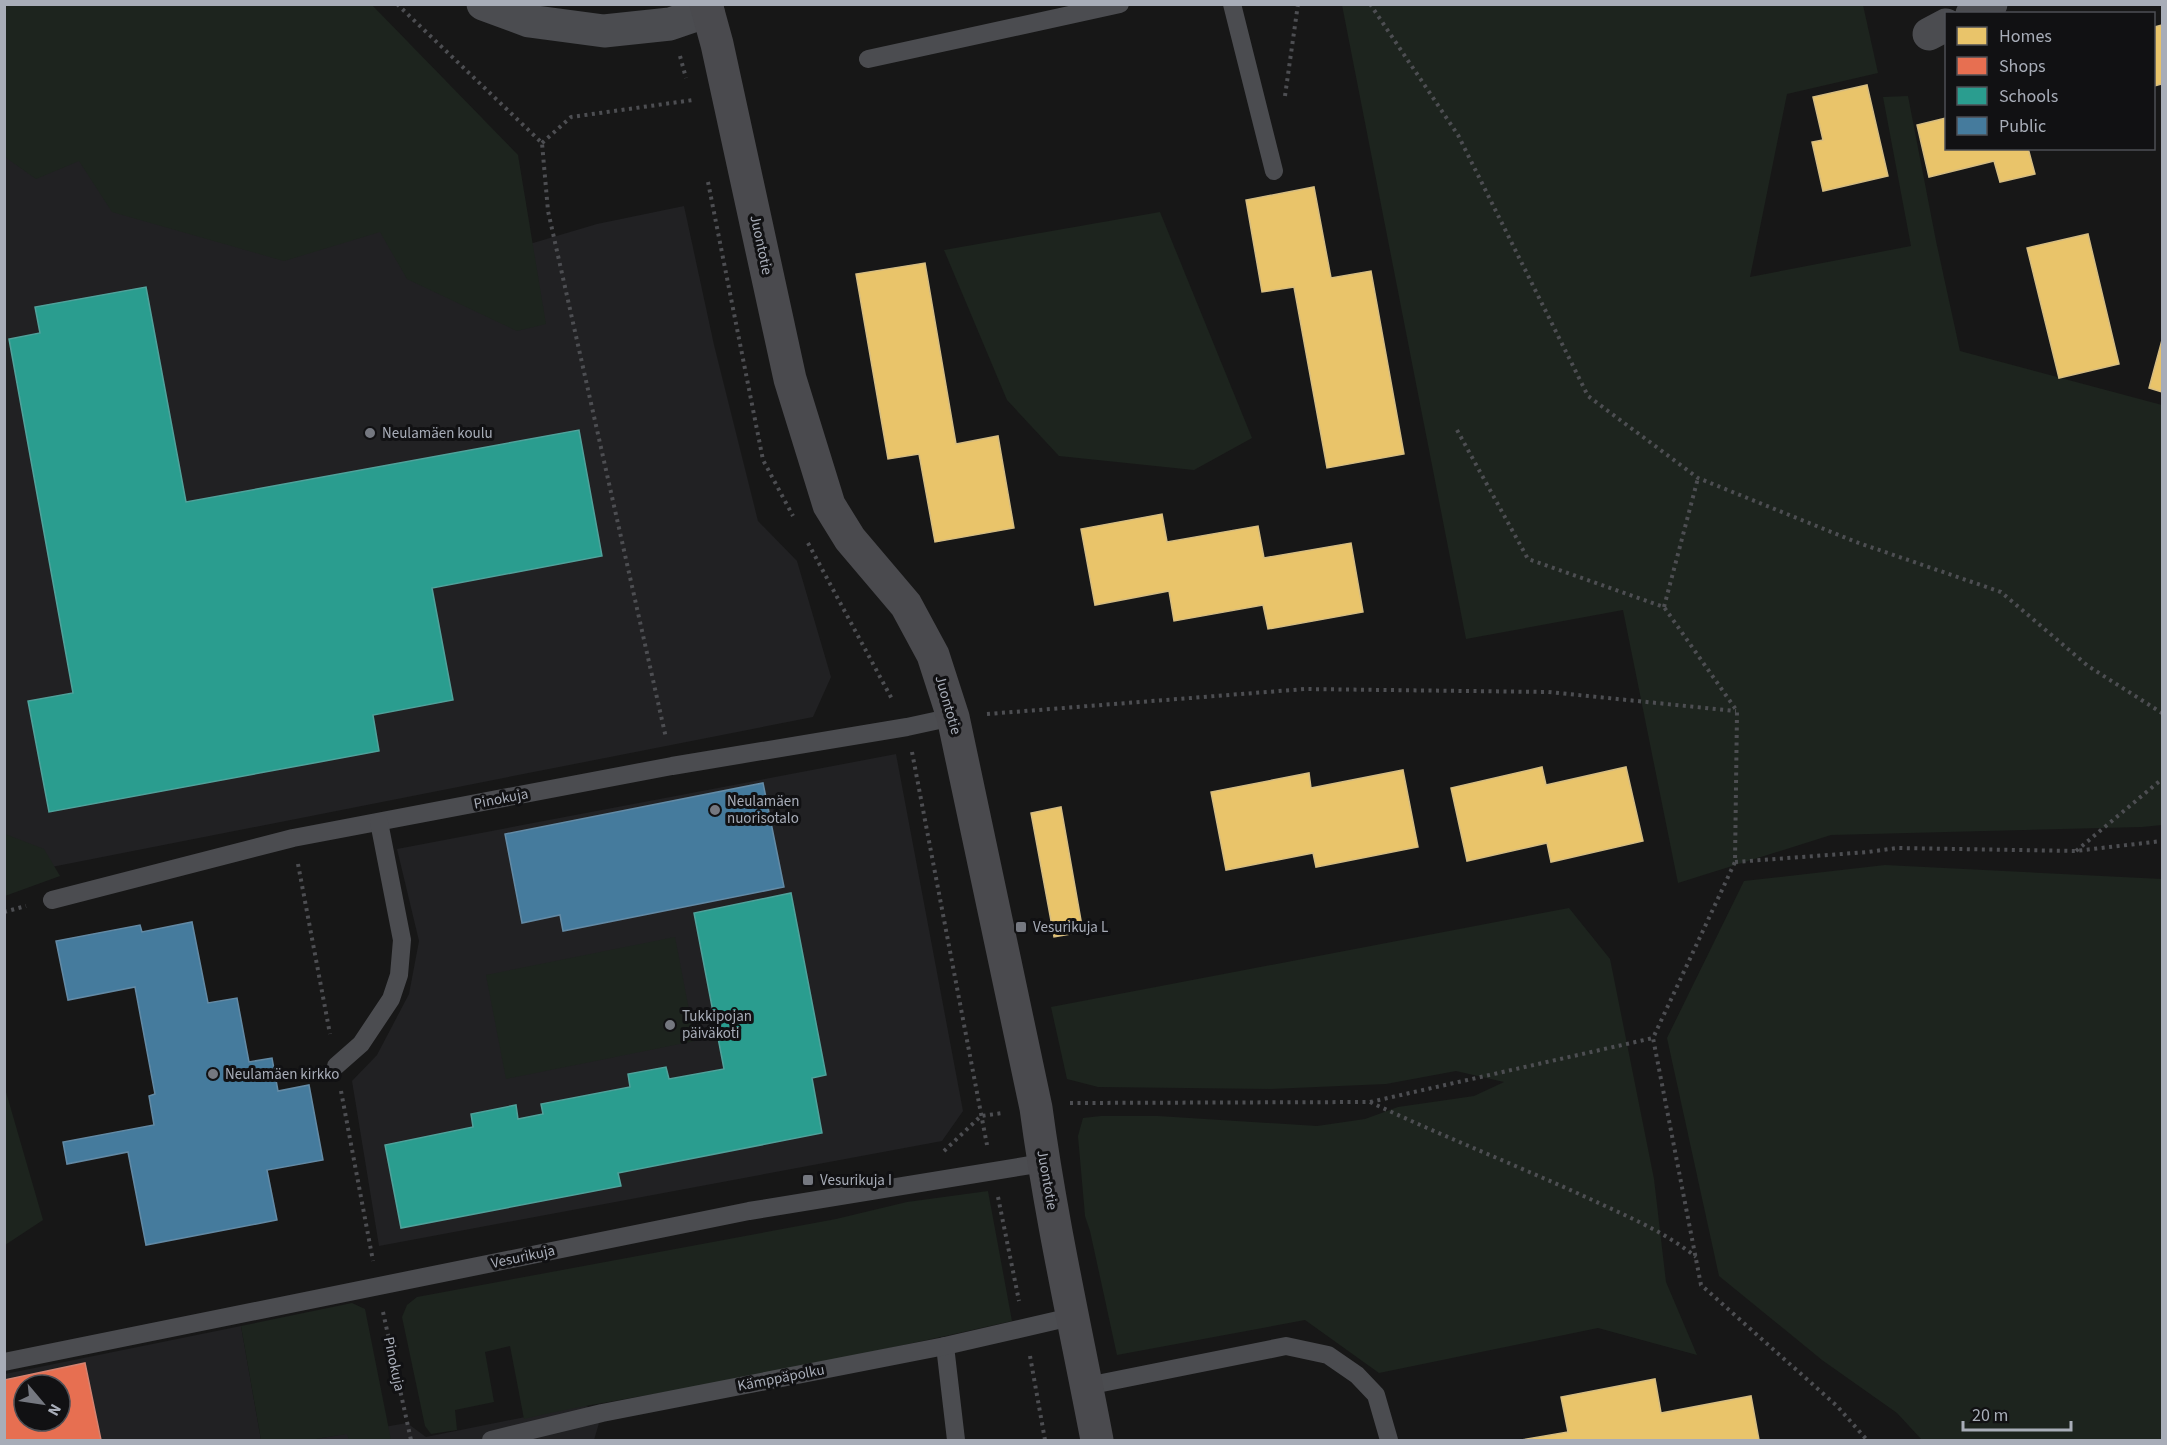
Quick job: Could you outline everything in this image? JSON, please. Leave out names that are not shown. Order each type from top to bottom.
[{"type":"street","points":[[483,4],[529,21],[603,31],[670,24],[707,8]]},
{"type":"street","points":[[1976,12],[1990,4]]},
{"type":"street","name":"Juontotie","points":[[707,8],[790,378],[829,505],[850,539],[906,605],[933,655],[953,717],[1036,1108],[1043,1163],[1071,1317],[1097,1440]]},
{"type":"lane","points":[[868,59],[1120,4]]},
{"type":"lane","points":[[1232,4],[1274,171]]},
{"type":"lane","name":"Pinokuja","points":[[52,900],[293,838],[672,766],[907,727],[953,717]]},
{"type":"lane","points":[[336,1066],[361,1044],[391,999],[399,975],[402,940],[379,822]]},
{"type":"lane","name":"Vesurikuja","points":[[4,1362],[749,1211],[993,1173],[1043,1163]]},
{"type":"lane","name":"Kämppäpolku","points":[[491,1440],[602,1413],[945,1346],[1071,1317]]},
{"type":"lane","points":[[945,1346],[956,1440]]},
{"type":"lane","points":[[1087,1386],[1286,1346],[1328,1355],[1357,1375],[1376,1395],[1389,1440]]},
{"type":"path","points":[[397,4],[542,143],[548,211],[672,766]]},
{"type":"path","points":[[1284,105],[1298,4]]},
{"type":"path","points":[[1370,4],[1458,135],[1588,396],[1698,478],[1856,542],[2001,592],[2088,666],[2163,713]]},
{"type":"path","points":[[542,143],[571,117],[692,100],[729,98]]},
{"type":"path","points":[[708,182],[763,460],[796,522]]},
{"type":"path","points":[[1457,430],[1528,559],[1664,607],[1737,711],[1735,862],[1653,1038],[1701,1285],[1837,1406],[1867,1440]]},
{"type":"path","points":[[1664,607],[1698,478]]},
{"type":"path","points":[[807,542],[907,727],[1045,1440]]},
{"type":"path","points":[[953,717],[1305,689],[1548,692],[1737,711]]},
{"type":"path","points":[[2075,851],[2163,779]]},
{"type":"path","points":[[1735,862],[1897,848],[2075,851],[2163,842]]},
{"type":"path","points":[[981,1116],[1078,1101],[1370,1102],[1653,1038]]},
{"type":"path","points":[[1370,1102],[1626,1216],[1684,1247],[1696,1257]]},
{"type":"path","name":"Pinokuja","points":[[377,1287],[411,1440]]},
{"type":"shaded area","points":[[5,4],[372,5],[518,155],[546,324],[517,331],[407,279],[380,232],[284,261],[112,212],[79,161],[36,179],[5,157]]},
{"type":"shaded area","points":[[1342,5],[1863,5],[1878,73],[1787,94],[1750,277],[1911,246],[1883,97],[1908,96],[1960,351],[2162,405],[2162,825],[1831,835],[1678,883],[1623,610],[1466,639]]},
{"type":"shaded area","name":"Neulamäen koulu","points":[[4,67],[423,233],[533,243],[597,224],[684,206],[714,345],[758,521],[797,561],[831,677],[813,717],[11,875],[4,854]]},
{"type":"shaded area","points":[[1160,212],[1252,438],[1194,470],[1059,456],[1007,400],[944,250]]},
{"type":"shaded area","name":"Tukkipojan päiväkoti","points":[[896,754],[963,1111],[942,1141],[379,1246],[352,1081],[377,1055],[409,994],[419,941],[397,849]]},
{"type":"shaded area","points":[[5,834],[44,849],[60,876],[5,896]]},
{"type":"shaded area","points":[[1885,865],[2162,879],[2162,1440],[1922,1440],[1897,1413],[1822,1360],[1719,1276],[1667,1038],[1744,881]]},
{"type":"shaded area","points":[[1569,908],[1610,959],[1654,1179],[1666,1282],[1697,1355],[1598,1328],[1379,1373],[1305,1320],[1117,1355],[1085,1216],[1078,1136],[1083,1118],[1158,1116],[1317,1126],[1365,1119],[1398,1107],[1474,1096],[1504,1082],[1456,1071],[1386,1084],[1271,1089],[1098,1087],[1067,1079],[1051,1007]]},
{"type":"shaded area","points":[[675,937],[695,1041],[506,1079],[486,975]]},
{"type":"shaded area","points":[[4,1085],[43,1220],[5,1245],[4,1245]]},
{"type":"shaded area","points":[[988,1191],[1012,1321],[817,1363],[524,1419],[510,1346],[485,1352],[494,1402],[455,1410],[457,1430],[431,1434],[425,1426],[402,1317],[407,1305],[417,1297],[836,1219],[907,1202]]},
{"type":"shaded area","points":[[352,1303],[365,1309],[391,1440],[349,1440],[347,1434],[310,1440],[261,1440],[241,1326]]},
{"type":"shaded area","points":[[241,1326],[261,1440],[5,1440],[5,1374]]},
{"type":"shaded area","points":[[584,1405],[602,1413],[594,1440],[310,1440],[407,1423],[426,1437]]},
{"type":"building: Homes","points":[[2162,25],[2162,84],[2155,86],[2155,27]]},
{"type":"building: Homes","points":[[1867,85],[1888,176],[1823,191],[1812,142],[1823,140],[1813,97]]},
{"type":"building: Homes","points":[[1945,118],[1945,150],[2029,150],[2035,174],[2000,182],[1994,161],[1929,177],[1917,125]]},
{"type":"building: Homes","points":[[1314,187],[1331,278],[1371,271],[1404,454],[1327,468],[1294,287],[1262,292],[1246,200]]},
{"type":"building: Homes","points":[[2088,234],[2119,364],[2059,378],[2027,248]]},
{"type":"building: Homes","points":[[925,263],[956,444],[998,436],[1014,528],[935,542],[919,454],[888,459],[856,274]]},
{"type":"building: Homes","points":[[2162,340],[2162,392],[2149,388]]},
{"type":"building: Homes","points":[[1162,514],[1167,542],[1258,526],[1264,558],[1351,543],[1363,612],[1268,629],[1263,605],[1174,621],[1169,591],[1095,605],[1081,529]]},
{"type":"building: Homes","points":[[1542,767],[1546,785],[1626,767],[1643,841],[1551,862],[1547,843],[1467,861],[1451,788]]},
{"type":"building: Homes","points":[[1403,770],[1418,847],[1316,867],[1313,853],[1226,870],[1211,792],[1309,773],[1311,788]]},
{"type":"building: Homes","points":[[1061,807],[1083,932],[1054,937],[1031,813]]},
{"type":"building: Homes","points":[[1655,1379],[1661,1413],[1751,1396],[1759,1440],[1521,1440],[1568,1432],[1561,1397]]},
{"type":"building: Shops","points":[[85,1363],[101,1440],[4,1440],[4,1380],[12,1378],[12,1433],[72,1433],[72,1373],[37,1373]]},
{"type":"building: Schools","points":[[146,287],[186,502],[579,430],[602,556],[432,588],[453,700],[373,715],[379,751],[49,812],[28,701],[73,693],[9,339],[40,333],[35,307]]},
{"type":"building: Schools","points":[[791,893],[826,1075],[812,1078],[822,1133],[618,1173],[621,1186],[401,1228],[385,1145],[473,1127],[471,1114],[516,1105],[518,1119],[543,1114],[541,1104],[630,1087],[628,1074],[666,1067],[669,1079],[724,1069],[694,913]]},
{"type":"building: Public","points":[[763,783],[784,887],[563,931],[560,915],[522,923],[505,834]]},
{"type":"building: Public","name":"Neulamäen kirkko","points":[[192,922],[208,1003],[237,998],[249,1062],[272,1058],[278,1091],[309,1085],[323,1160],[267,1170],[277,1220],[146,1245],[128,1152],[67,1164],[63,1142],[154,1125],[149,1096],[155,1094],[135,987],[68,1000],[56,941],[140,925],[142,932]]},
{"type":"place","name":"Neulamäen koulu","points":[[370,433]]},
{"type":"place","name":"Neulamäen nuorisotalo","points":[[715,810]]},
{"type":"place","name":"Vesurikuja L","points":[[1021,927]]},
{"type":"place","name":"Tukkipojan päiväkoti","points":[[670,1025]]},
{"type":"place","name":"Neulamäen kirkko","points":[[213,1074]]},
{"type":"place","name":"Vesurikuja I","points":[[808,1180]]}]
